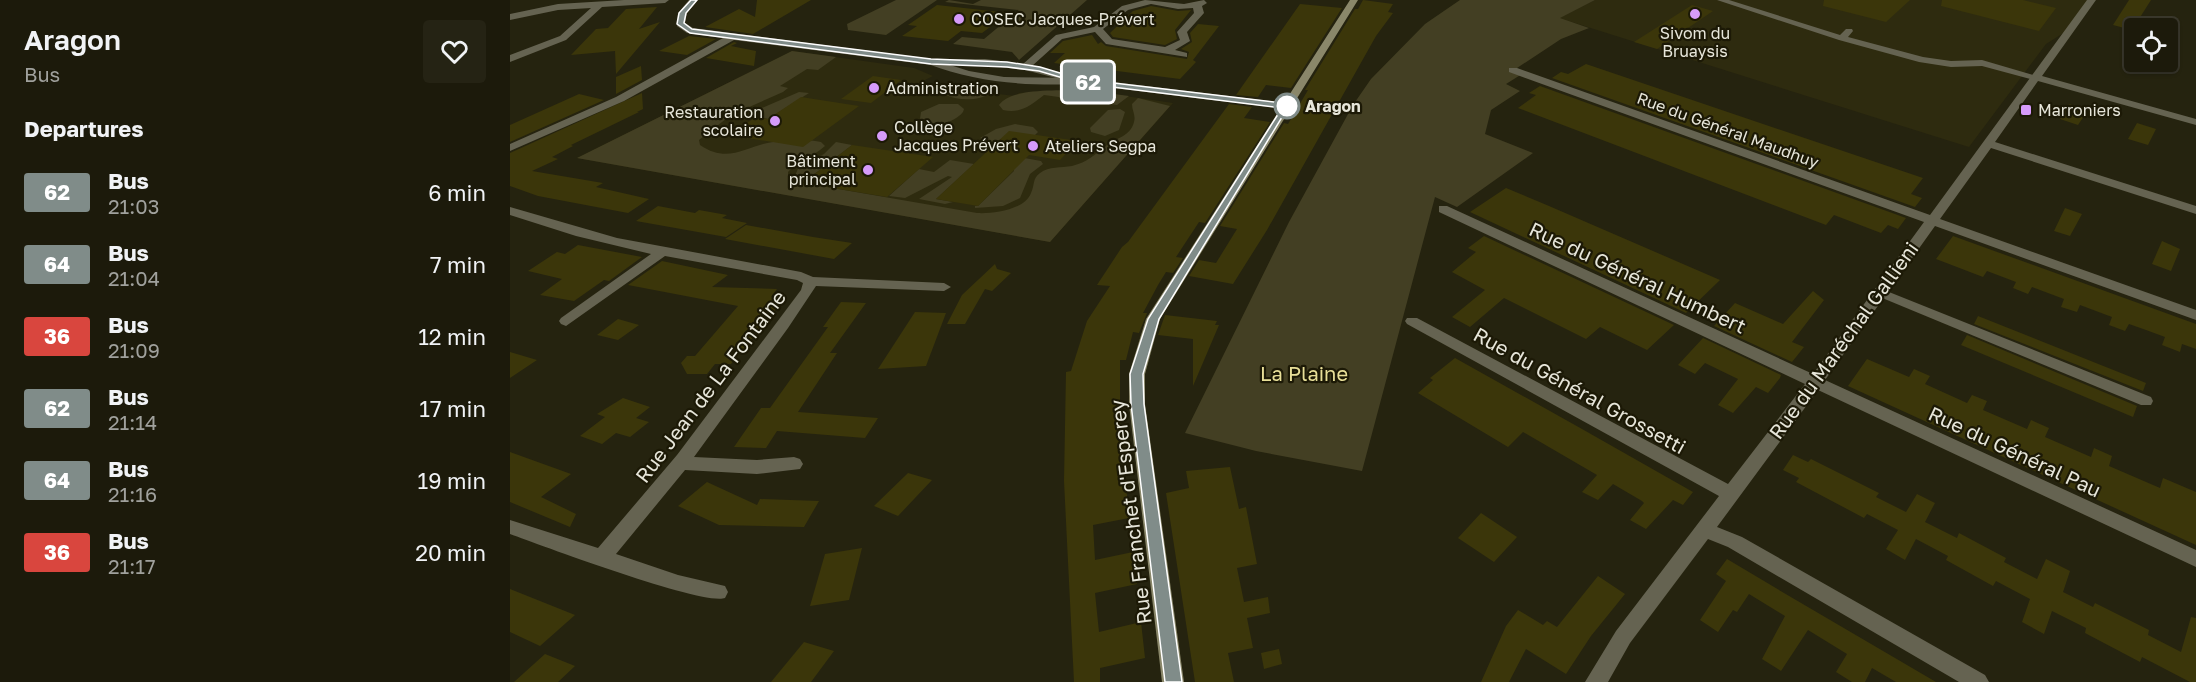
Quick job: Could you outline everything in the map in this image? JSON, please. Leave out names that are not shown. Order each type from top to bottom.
[{"type":"street","points":[[510,17],[532,11],[665,0]]},
{"type":"street","points":[[694,0],[683,13],[680,24],[690,31],[931,62],[985,62],[1025,67],[1080,81],[1287,106]]},
{"type":"street","name":"Rue Franchet d'Esperey","points":[[1173,682],[1137,404],[1137,374],[1153,319],[1354,0]]},
{"type":"street","name":"Rue du Maréchal Gallieni","points":[[1596,682],[1623,637],[1816,381],[1986,143],[2038,78],[2092,0]]},
{"type":"street","points":[[1025,67],[1059,37],[1097,29],[1125,8],[1155,1],[1174,8],[1198,3],[1199,13],[1182,32],[1185,41],[1168,49]]},
{"type":"street","points":[[510,59],[563,38],[600,4]]},
{"type":"street","points":[[1097,29],[1109,42],[1168,49],[1183,55]]},
{"type":"street","points":[[510,148],[620,99],[732,37]]},
{"type":"street","name":"Rue du Général Maudhuy","points":[[1513,70],[2196,315]]},
{"type":"street","points":[[2038,78],[2196,122]]},
{"type":"street","points":[[1986,143],[2196,210]]},
{"type":"street","name":"Rue du Général Humbert","points":[[1443,209],[1816,381]]},
{"type":"street","name":"Rue Jean de La Fontaine","points":[[510,211],[558,229],[662,252],[801,276],[810,281],[808,290],[681,463],[602,557]]},
{"type":"street","points":[[566,321],[662,252]]},
{"type":"street","points":[[810,281],[944,287]]},
{"type":"street","name":"Rue du Général Grossetti","points":[[1412,321],[1730,493]]},
{"type":"street","name":"Rue du Général Pau","points":[[1816,381],[2196,558]]},
{"type":"street","points":[[681,463],[757,467],[794,464]]},
{"type":"street","points":[[510,527],[678,583],[718,592]]},
{"type":"street","points":[[1704,529],[1735,542],[1978,682]]},
{"type":"lane","points":[[1721,0],[1846,35],[1922,60],[1952,64],[1982,63],[2038,78]]},
{"type":"lane","points":[[931,62],[958,73],[982,78],[1034,84],[1080,81]]},
{"type":"lane","points":[[1878,292],[2146,401]]},
{"type":"shaded area","points":[[1595,0],[2092,0],[2073,27],[2046,44],[1969,147],[1559,18]]},
{"type":"shaded area","name":"Collège Jacques Prévert","points":[[792,51],[914,68],[933,76],[923,81],[926,82],[923,85],[1015,96],[1019,93],[1084,90],[1173,103],[1050,242],[577,158]]},
{"type":"green space","points":[[896,0],[937,0],[886,35],[848,30],[847,24]]},
{"type":"green space","points":[[949,0],[973,4],[981,0],[1087,0],[1019,60],[1012,52],[953,44],[962,37],[984,39],[1019,10],[945,2]]},
{"type":"green space","name":"La Plaine","points":[[1460,0],[1595,0],[1560,18],[1589,28],[1561,39],[1514,70],[1522,74],[1506,84],[1520,91],[1491,110],[1485,134],[1533,153],[1457,207],[1435,197],[1362,471],[1256,451],[1185,433],[1289,222],[1353,105],[1371,79],[1425,24]]},
{"type":"green space","points":[[792,51],[836,57],[818,70],[807,69],[780,86],[788,88],[783,92],[731,115],[699,140],[700,145],[710,151],[729,154],[779,141],[821,142],[825,146],[796,164],[788,172],[788,177],[792,181],[977,213],[999,212],[1015,207],[1028,199],[1037,175],[1040,173],[1051,168],[1072,166],[1091,158],[1111,142],[1126,134],[1130,131],[1134,120],[1132,104],[1138,98],[1170,106],[1050,242],[577,158]]},
{"type":"green space","points":[[944,88],[993,93],[976,99],[964,99],[946,95]]},
{"type":"green space","points":[[1084,90],[1129,96],[1117,105],[1044,95],[1020,110],[1003,110],[999,105],[1005,99],[1025,93]]},
{"type":"green space","points":[[799,92],[809,93],[768,119],[752,115],[755,111]]},
{"type":"green space","points":[[939,104],[958,104],[964,109],[959,116],[948,122],[937,124],[920,119],[921,112]]},
{"type":"green space","points":[[1120,109],[1125,112],[1119,130],[1105,136],[1091,132],[1090,128],[1108,110]]},
{"type":"green space","points":[[1015,124],[1033,127],[1038,132],[1035,135],[996,144],[980,138],[996,129]]},
{"type":"green space","points":[[836,142],[852,145],[804,182],[795,176],[799,166],[824,154]]},
{"type":"green space","points":[[1013,156],[1041,161],[1043,164],[1030,174],[1020,198],[1003,206],[975,208],[1014,171]]},
{"type":"green space","points":[[950,160],[974,164],[936,199],[953,202],[945,204],[919,199],[952,177],[948,176],[905,198],[889,196],[919,169],[934,172]]},
{"type":"building","points":[[757,0],[811,0],[753,34],[705,27],[739,9],[755,17]]},
{"type":"building","points":[[1363,0],[1393,4],[1388,12],[1393,13],[1376,36],[1267,230],[1233,284],[1189,276],[1199,260],[1216,263],[1237,229],[1220,226],[1284,123],[1288,124],[1308,90],[1305,90],[1355,9],[1358,9]]},
{"type":"building","points":[[1824,0],[1910,0],[1886,22],[1823,6]]},
{"type":"building","points":[[1942,0],[2023,0],[2056,8],[2039,31],[1941,6]]},
{"type":"building","points":[[2129,0],[2151,0],[2140,18],[2124,18],[2124,28],[2113,25]]},
{"type":"building","points":[[1300,4],[1342,8],[1291,88],[1266,85],[1258,97],[1236,95]]},
{"type":"building","name":"COSEC Jacques-Prévert","points":[[937,5],[1009,13],[982,33],[961,31],[948,41],[902,36],[917,26],[908,25]]},
{"type":"building","points":[[1692,5],[1713,11],[1657,49],[1634,42]]},
{"type":"building","points":[[1151,6],[1178,11],[1191,10],[1175,30],[1177,39],[1165,45],[1113,37],[1110,33],[1133,11]]},
{"type":"building","points":[[657,7],[639,29],[660,22],[616,74],[615,51],[571,55],[596,29],[608,28],[626,9]]},
{"type":"building","points":[[1198,24],[1219,26],[1193,60],[1196,62],[1180,79],[1054,63],[1065,53],[1050,53],[1063,41],[1092,35],[1098,44],[1101,42],[1106,46],[1187,59],[1189,52],[1181,49],[1192,42],[1190,33]]},
{"type":"building","points":[[689,36],[716,39],[687,55],[659,51]]},
{"type":"building","points":[[734,42],[737,43],[731,46],[756,51],[754,66],[706,58]]},
{"type":"building","points":[[1586,64],[1923,178],[1911,194],[1922,198],[1915,207],[1552,78],[1561,72],[1568,74]]},
{"type":"building","points":[[641,66],[642,80],[616,94],[616,77]]},
{"type":"building","name":"Administration","points":[[873,76],[901,80],[871,103],[841,99]]},
{"type":"building","points":[[1540,86],[1906,218],[1898,229],[1888,225],[1881,233],[1834,215],[1826,225],[1518,108],[1536,95],[1529,93]]},
{"type":"building","points":[[642,93],[643,109],[637,112],[639,112],[571,145],[573,146],[552,157],[558,159],[532,171],[603,183],[596,187],[649,199],[628,213],[538,196],[510,186],[510,153]]},
{"type":"building","points":[[579,94],[604,100],[510,142],[510,125]]},
{"type":"building","name":"Restauration scolaire","points":[[801,97],[859,106],[803,147],[729,135],[756,117],[768,119]]},
{"type":"building","points":[[1229,104],[1252,107],[1244,118],[1270,122],[1205,223],[1199,222],[1176,257],[1183,258],[1173,273],[1166,272],[1143,313],[1147,313],[1139,333],[1133,332],[1126,360],[1120,360],[1120,418],[1129,518],[1093,525],[1095,560],[1133,552],[1137,584],[1095,593],[1099,632],[1141,622],[1145,658],[1100,668],[1100,682],[1074,682],[1064,481],[1066,372],[1071,371],[1087,321],[1110,286],[1097,285],[1122,247],[1128,242]]},
{"type":"building","points":[[2069,104],[2088,110],[2078,125],[2060,119]]},
{"type":"building","points":[[2137,123],[2156,129],[2148,145],[2128,139]]},
{"type":"building","points":[[1009,131],[1078,141],[1060,160],[1029,155],[978,206],[936,199]]},
{"type":"building","name":"Bâtiment principal","points":[[852,145],[933,157],[887,197],[803,183]]},
{"type":"building","points":[[1506,188],[1720,280],[1686,313],[1470,212]]},
{"type":"building","points":[[658,206],[695,213],[699,210],[727,215],[722,218],[747,223],[726,237],[636,221]]},
{"type":"building","points":[[2065,208],[2082,214],[2070,236],[2054,231]]},
{"type":"building","points":[[746,225],[852,243],[834,259],[725,239]]},
{"type":"building","points":[[1484,236],[1674,325],[1647,350],[1600,327],[1586,339],[1504,298],[1470,327],[1452,317],[1485,290],[1452,272],[1476,252],[1468,248]]},
{"type":"building","points":[[1953,236],[2196,324],[2196,349],[2182,344],[2180,352],[2162,345],[2165,337],[2129,324],[2125,331],[2109,325],[2112,317],[2080,305],[2077,312],[2061,307],[2064,299],[2032,287],[2028,294],[2013,288],[2016,282],[1987,271],[1983,277],[1936,259]]},
{"type":"building","points":[[2162,241],[2180,249],[2171,271],[2152,264]]},
{"type":"building","points":[[578,245],[642,257],[609,281],[604,280],[574,301],[540,295],[562,279],[528,271],[557,252],[565,254]]},
{"type":"building","points":[[662,261],[728,275],[712,287],[777,289],[771,297],[786,297],[731,364],[715,364],[707,374],[687,374],[681,363],[687,356],[695,356],[738,306],[628,285]]},
{"type":"building","points":[[995,264],[997,269],[1011,273],[992,291],[985,289],[965,324],[947,324],[962,295]]},
{"type":"building","points":[[1813,291],[1824,300],[1792,342],[1804,347],[1792,362],[1714,326],[1735,303],[1783,324]]},
{"type":"building","points":[[841,302],[866,303],[830,353],[837,353],[798,412],[878,418],[865,438],[777,431],[766,448],[734,447],[761,408],[770,408],[828,327],[823,327]]},
{"type":"building","points":[[915,312],[946,313],[926,366],[878,369]]},
{"type":"building","points":[[1165,315],[1217,321],[1215,325],[1219,325],[1193,386],[1193,339],[1158,335]]},
{"type":"building","points":[[1978,316],[2146,383],[2143,391],[1974,324]]},
{"type":"building","points":[[618,319],[639,325],[618,340],[597,335]]},
{"type":"building","points":[[1967,335],[2137,406],[2133,417],[1961,345]]},
{"type":"building","points":[[1703,338],[1781,375],[1780,378],[1768,393],[1756,387],[1733,413],[1718,405],[1738,379],[1705,363],[1695,374],[1678,365]]},
{"type":"building","points":[[510,352],[537,360],[510,378]]},
{"type":"building","points":[[1455,358],[1693,492],[1683,505],[1673,500],[1646,529],[1630,520],[1644,503],[1642,501],[1613,484],[1598,500],[1582,492],[1597,475],[1523,432],[1508,447],[1418,393],[1433,380],[1430,378]]},
{"type":"building","points":[[1867,359],[1909,377],[1914,369],[1930,376],[1925,384],[1967,403],[1972,395],[1987,401],[1983,410],[2027,429],[2031,420],[2049,428],[2045,437],[2091,457],[2094,448],[2112,456],[2109,466],[2160,488],[2163,478],[2196,492],[2196,545],[1848,386]]},
{"type":"building","points":[[623,398],[650,407],[636,418],[649,422],[630,437],[616,433],[602,444],[580,436],[605,417],[597,414]]},
{"type":"building","points":[[510,452],[571,474],[541,497],[576,514],[570,527],[510,502]]},
{"type":"building","points":[[1793,455],[1808,462],[1811,459],[1879,493],[1876,497],[1906,512],[1917,494],[1935,503],[1925,522],[1957,538],[1959,533],[2006,558],[2004,562],[2037,579],[2046,559],[2070,571],[2063,592],[2093,607],[2095,603],[2149,630],[2148,635],[2181,652],[2191,617],[2196,618],[2196,682],[2190,682],[2142,657],[2140,662],[2085,633],[2086,628],[2052,611],[2044,634],[2022,622],[2030,599],[1996,581],[1993,586],[1946,560],[1948,556],[1916,539],[1905,560],[1886,549],[1898,530],[1867,514],[1864,518],[1796,482],[1799,478],[1783,470]]},
{"type":"building","points":[[1230,467],[1239,509],[1246,507],[1257,564],[1237,568],[1244,602],[1268,597],[1270,613],[1247,618],[1253,648],[1228,653],[1234,682],[1195,682],[1166,493],[1189,488],[1186,471]]},
{"type":"building","points":[[908,473],[932,480],[898,516],[874,506]]},
{"type":"building","points":[[707,482],[757,505],[760,499],[819,501],[804,527],[719,525],[678,506]]},
{"type":"building","points":[[1481,513],[1517,537],[1494,562],[1458,538]]},
{"type":"building","points":[[862,548],[849,600],[810,606],[825,554]]},
{"type":"building","points":[[1727,559],[1936,682],[1896,682],[1872,668],[1865,682],[1852,682],[1836,672],[1847,654],[1808,630],[1781,671],[1762,659],[1785,616],[1749,594],[1737,612],[1733,610],[1718,632],[1700,620],[1726,581],[1716,574]]},
{"type":"building","points":[[1598,576],[1625,594],[1591,636],[1566,674],[1526,649],[1509,682],[1481,682],[1506,626],[1518,610],[1543,625],[1547,621],[1557,627]]},
{"type":"building","points":[[510,589],[575,615],[540,646],[510,632]]},
{"type":"building","points":[[804,642],[834,651],[811,682],[771,682]]},
{"type":"building","points":[[1279,649],[1282,664],[1264,669],[1261,653]]},
{"type":"building","points":[[545,654],[575,666],[558,682],[514,682]]},
{"type":"bus line","name":"62","points":[[694,0],[683,13],[680,24],[690,31],[931,62],[985,62],[1040,69],[1080,81],[1287,106],[1153,319],[1137,374],[1137,404],[1173,682]]},
{"type":"place","name":"Sivom du Bruaysis","points":[[1695,14]]},
{"type":"place","name":"COSEC Jacques-Prévert","points":[[959,19]]},
{"type":"place","name":"Administration","points":[[874,88]]},
{"type":"place","name":"Aragon","points":[[1287,106]]},
{"type":"place","name":"Marroniers","points":[[2026,110]]},
{"type":"place","name":"Restauration scolaire","points":[[775,121]]},
{"type":"place","name":"Collège Jacques Prévert","points":[[882,136]]},
{"type":"place","name":"Ateliers Segpa","points":[[1033,146]]},
{"type":"place","name":"Bâtiment principal","points":[[868,170]]}]
